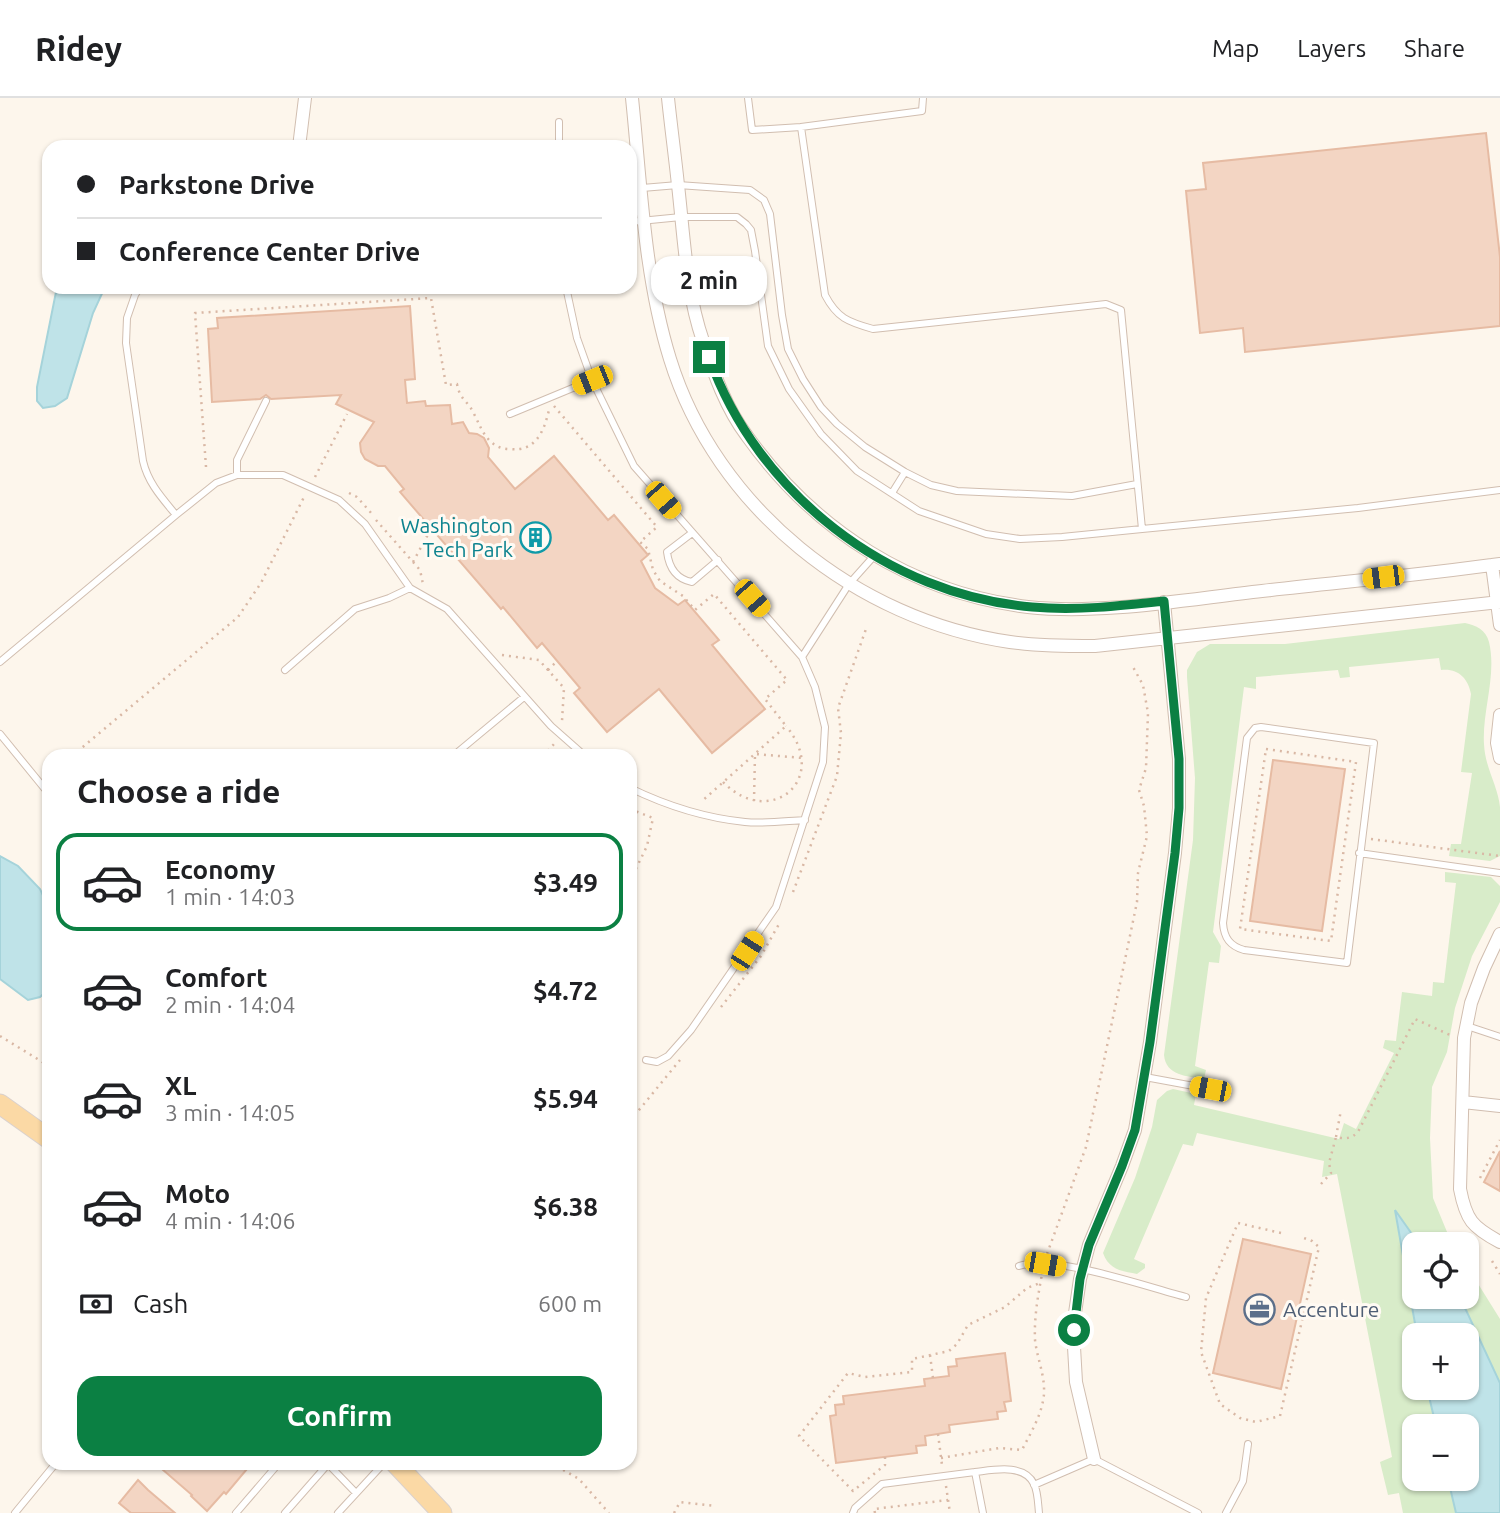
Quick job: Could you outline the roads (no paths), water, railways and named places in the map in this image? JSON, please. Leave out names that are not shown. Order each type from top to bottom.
[{"type":"main road","points":[[0,1104],[42,1134]]},
{"type":"main road","points":[[402,1470],[442,1513]]},
{"type":"street","points":[[300,140],[305,98]]},
{"type":"street","points":[[632,98],[634,140]]},
{"type":"street","points":[[668,98],[688,274],[702,337],[730,408],[746,435],[806,506],[874,556],[917,578],[966,595],[1030,607],[1065,609],[1496,565],[1500,625]]},
{"type":"street","points":[[637,192],[644,222],[652,289],[661,327],[680,387],[694,418],[718,457],[762,514],[801,549],[849,584],[881,602],[966,633],[1009,642],[1049,646],[1095,646],[1499,602]]},
{"type":"street","points":[[1094,1459],[1076,1382],[1075,1313],[1089,1245],[1135,1130],[1145,1077],[1179,808],[1179,759],[1164,601]]},
{"type":"street","points":[[1500,715],[1497,743],[1500,758]]},
{"type":"street","points":[[1500,934],[1471,1003],[1467,1026],[1460,1189],[1464,1209],[1471,1223],[1500,1242]]},
{"type":"street","points":[[1463,1101],[1500,1106]]},
{"type":"lane","points":[[748,98],[752,130],[801,127],[922,111],[923,98]]},
{"type":"lane","points":[[559,122],[559,140]]},
{"type":"lane","points":[[801,127],[825,295],[833,311],[855,324],[873,329],[1106,304],[1121,310],[1142,529]]},
{"type":"lane","points":[[637,188],[678,185],[750,190],[764,200],[770,214],[788,349],[803,379],[821,407],[837,424],[865,447],[905,472],[931,485],[984,493],[1072,496],[1137,484]]},
{"type":"lane","points":[[637,222],[681,217],[737,217],[751,230],[768,346],[804,413],[821,435],[857,471],[919,511],[986,534],[1034,538],[1142,529],[1358,508],[1500,490]]},
{"type":"lane","points":[[136,294],[127,318],[126,343],[143,461],[146,475],[153,487],[176,515]]},
{"type":"lane","points":[[568,294],[577,338],[592,380],[634,466],[802,657],[815,687],[825,726],[823,762],[776,907],[691,1030],[668,1056],[657,1062],[646,1060]]},
{"type":"lane","points":[[510,414],[592,380]]},
{"type":"lane","points":[[236,475],[237,460],[266,401]]},
{"type":"lane","points":[[892,493],[905,472]]},
{"type":"lane","points":[[0,662],[216,483],[236,475],[283,475],[339,500],[365,524],[410,587],[446,608],[551,726],[577,749]]},
{"type":"lane","points":[[692,533],[667,552],[676,575],[692,582],[718,559]]},
{"type":"lane","points":[[802,657],[849,584],[874,556]]},
{"type":"lane","points":[[285,670],[355,609],[389,598],[410,587]]},
{"type":"lane","points":[[461,749],[524,696]]},
{"type":"lane","points":[[1261,727],[1374,743],[1359,853],[1346,963],[1244,950],[1230,943],[1223,923],[1249,732],[1261,727]]},
{"type":"lane","points":[[0,734],[42,785]]},
{"type":"lane","points":[[637,792],[654,800],[746,822],[805,820]]},
{"type":"lane","points":[[1359,853],[1500,873]]},
{"type":"lane","points":[[1467,1026],[1500,1037]]},
{"type":"lane","points":[[1145,1077],[1210,1089]]},
{"type":"lane","points":[[1019,1266],[1028,1263],[1045,1264],[1082,1270],[1186,1297]]},
{"type":"lane","points":[[1226,1513],[1244,1482],[1248,1444]]},
{"type":"lane","points":[[1034,1485],[1094,1459],[1198,1513]]},
{"type":"lane","points":[[853,1513],[855,1508],[882,1484],[1011,1469],[1024,1474],[1034,1485],[1039,1513]]},
{"type":"lane","points":[[15,1513],[50,1470]]},
{"type":"lane","points":[[236,1513],[273,1470]]},
{"type":"lane","points":[[285,1513],[322,1470]]},
{"type":"lane","points":[[335,1470],[356,1493]]},
{"type":"lane","points":[[338,1513],[377,1470]]},
{"type":"lane","points":[[975,1472],[983,1513]]},
{"type":"water","points":[[56,294],[102,294],[93,313],[67,398],[55,406],[43,408],[37,401],[37,387]]},
{"type":"water","points":[[0,856],[18,866],[42,893],[42,995],[28,1000],[0,979]]},
{"type":"water","points":[[1395,1210],[1411,1232],[1402,1232],[1402,1250]]},
{"type":"water","points":[[1412,1309],[1465,1309],[1472,1323],[1415,1323]]},
{"type":"water","points":[[1479,1338],[1500,1383],[1500,1513],[1456,1513],[1451,1491],[1479,1491],[1479,1414],[1433,1414],[1430,1400],[1479,1400]]},
{"type":"place","name":"Washington Tech Park","points":[[536,537]]},
{"type":"place","name":"Accenture","points":[[1260,1309]]}]
